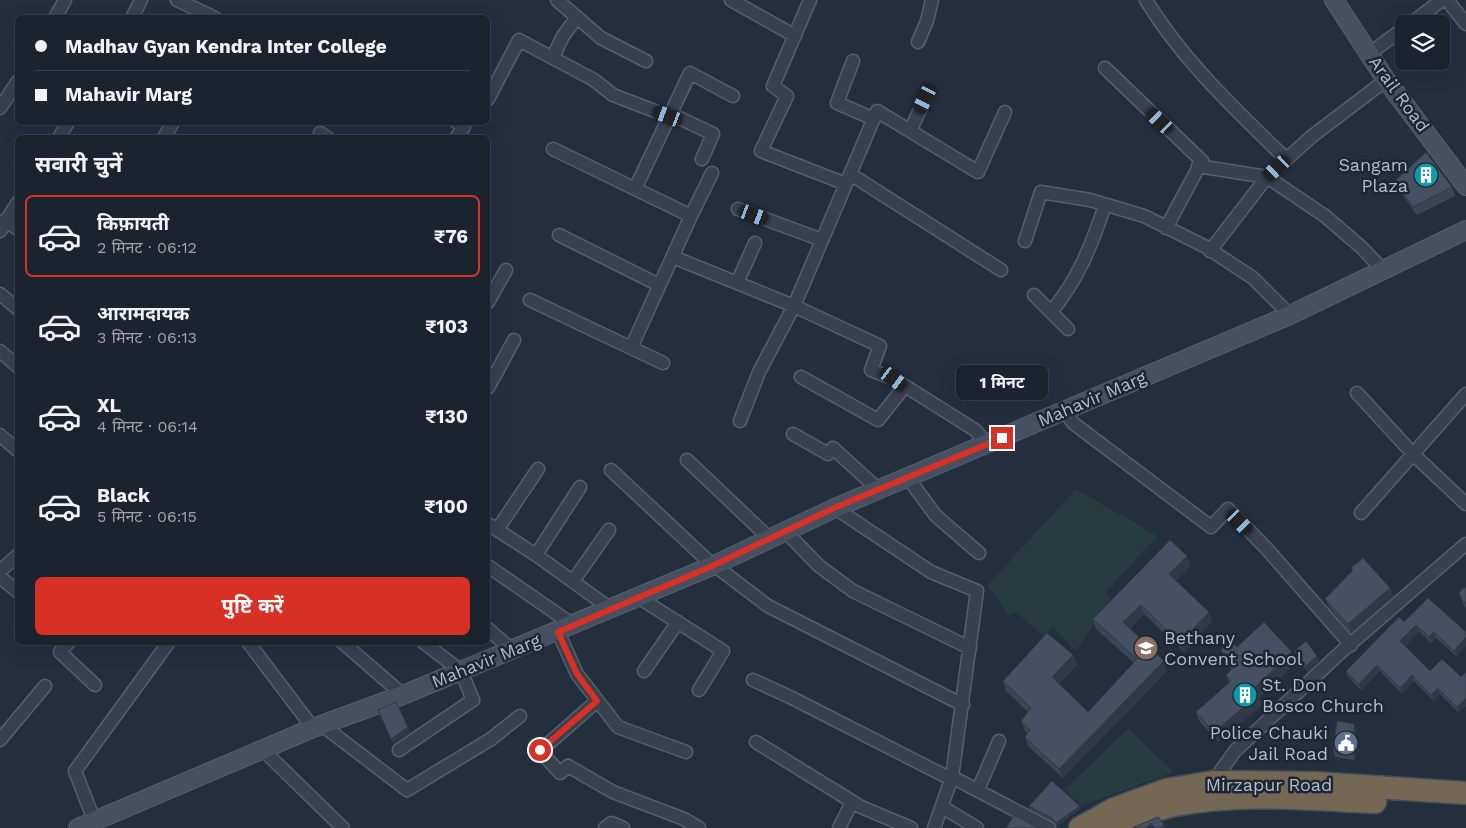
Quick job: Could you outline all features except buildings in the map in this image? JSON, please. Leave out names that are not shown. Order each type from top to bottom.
[{"type":"highway","name":"Mirzapur Road","points":[[1080,828],[1114,809],[1166,790],[1213,782],[1314,783],[1466,793]]},
{"type":"highway","name":"Mirzapur Road","points":[[1114,828],[1174,805],[1199,801],[1289,798],[1466,808]]},
{"type":"street","points":[[57,15],[65,0]]},
{"type":"street","points":[[134,15],[141,0]]},
{"type":"street","points":[[177,0],[198,5],[211,15]]},
{"type":"street","points":[[557,0],[601,38],[646,61]]},
{"type":"street","points":[[731,0],[795,36]]},
{"type":"street","points":[[810,0],[773,86],[787,96],[760,151],[848,179],[1001,270]]},
{"type":"street","points":[[918,42],[927,20],[932,0]]},
{"type":"street","points":[[1146,0],[1163,27],[1217,91],[1286,159]]},
{"type":"street","name":"Arail Road","points":[[1334,0],[1386,80],[1466,186]]},
{"type":"street","points":[[1422,15],[1442,0]]},
{"type":"street","points":[[1447,0],[1466,24]]},
{"type":"street","points":[[553,57],[563,36],[577,18]]},
{"type":"street","points":[[1369,54],[1395,35]]},
{"type":"street","points":[[490,95],[519,40],[594,80],[613,95],[669,114],[713,134],[702,158]]},
{"type":"street","points":[[853,61],[837,103],[874,118]]},
{"type":"street","points":[[1105,68],[1202,161],[1166,228]]},
{"type":"street","points":[[635,189],[690,73],[733,96]]},
{"type":"street","points":[[1210,250],[1267,177],[1286,159],[1386,80]]},
{"type":"street","points":[[0,108],[15,86]]},
{"type":"street","points":[[910,131],[925,99]]},
{"type":"street","points":[[740,422],[760,372],[794,306],[877,111],[978,172],[1005,112]]},
{"type":"street","points":[[553,149],[691,216]]},
{"type":"street","points":[[1198,166],[1267,177],[1324,216],[1361,247],[1383,270]]},
{"type":"street","points":[[631,348],[712,173]]},
{"type":"street","points":[[1025,241],[1041,192],[1105,205],[1144,216],[1210,250],[1253,278],[1290,315]]},
{"type":"street","points":[[1051,312],[1066,294],[1081,268],[1105,205]]},
{"type":"street","points":[[3,226],[15,207]]},
{"type":"street","points":[[738,209],[822,240]]},
{"type":"street","name":"Mahavir Marg","points":[[78,828],[317,726],[403,695],[713,566],[834,508],[1290,315],[1466,230]]},
{"type":"street","points":[[559,235],[659,285]]},
{"type":"street","points":[[737,283],[755,243]]},
{"type":"street","points":[[673,257],[794,306],[880,346],[871,370],[894,379],[975,430],[987,444]]},
{"type":"street","points":[[490,298],[506,270]]},
{"type":"street","points":[[0,294],[15,306]]},
{"type":"street","points":[[1034,295],[1068,329]]},
{"type":"street","points":[[530,300],[663,363]]},
{"type":"street","points":[[490,384],[514,340]]},
{"type":"street","points":[[0,351],[15,364]]},
{"type":"street","points":[[801,377],[878,420],[904,387]]},
{"type":"street","points":[[1357,393],[1414,455],[1466,504]]},
{"type":"street","points":[[1361,513],[1466,394]]},
{"type":"street","points":[[1064,410],[1073,423],[1211,527],[1228,508],[1266,548],[1350,644]]},
{"type":"street","points":[[793,434],[828,454],[833,448],[879,490]]},
{"type":"street","points":[[0,435],[15,448]]},
{"type":"street","points":[[687,460],[777,534],[854,591],[970,648]]},
{"type":"street","points":[[538,469],[492,527],[611,609]]},
{"type":"street","points":[[611,470],[713,566],[768,606],[963,705]]},
{"type":"street","points":[[908,478],[936,516],[980,553]]},
{"type":"street","points":[[536,556],[580,487]]},
{"type":"street","points":[[834,508],[932,572],[977,591],[952,778],[934,828]]},
{"type":"street","points":[[573,582],[609,530]]},
{"type":"street","points":[[1213,782],[1235,751],[1350,644],[1466,544]]},
{"type":"street","points":[[0,570],[15,558]]},
{"type":"street","points":[[490,568],[566,628],[577,674],[618,727],[686,752]]},
{"type":"street","points":[[0,577],[15,590]]},
{"type":"street","points":[[638,597],[723,651],[699,690]]},
{"type":"street","points":[[644,671],[678,622]]},
{"type":"street","points":[[490,631],[512,650]]},
{"type":"street","points":[[66,645],[60,652],[95,685]]},
{"type":"street","points":[[94,820],[75,771],[168,645]]},
{"type":"street","points":[[250,645],[317,726],[407,790],[491,739],[520,716]]},
{"type":"street","points":[[345,645],[403,695]]},
{"type":"street","points":[[399,750],[473,700],[461,671],[426,645]]},
{"type":"street","points":[[754,680],[978,790],[1049,828]]},
{"type":"street","points":[[0,740],[45,686]]},
{"type":"street","points":[[597,701],[540,750],[560,773],[568,766],[613,792],[684,820],[699,828]]},
{"type":"street","points":[[978,790],[998,741]]},
{"type":"street","points":[[756,742],[890,824],[911,828]]},
{"type":"street","points":[[263,750],[343,828]]},
{"type":"street","points":[[839,828],[852,802]]},
{"type":"street","points":[[942,808],[977,828]]},
{"type":"street","points":[[605,828],[611,823],[623,828]]},
{"type":"green space","points":[[1076,489],[1157,536],[1106,592],[1111,599],[1076,651],[1053,627],[1044,637],[1016,612],[1008,616],[988,585]]},
{"type":"green space","points":[[1128,729],[1174,772],[1081,806],[1065,789]]},
{"type":"place","name":"Sangam Plaza","points":[[1426,175]]},
{"type":"place","name":"Bethany Convent School","points":[[1146,648]]},
{"type":"place","name":"St. Don Bosco Church","points":[[1245,695]]},
{"type":"place","name":"Police Chauki Jail Road","points":[[1346,743]]},
{"type":"route","points":[[540,750],[597,701],[577,674],[558,632],[712,566],[834,508],[1002,438]]}]
